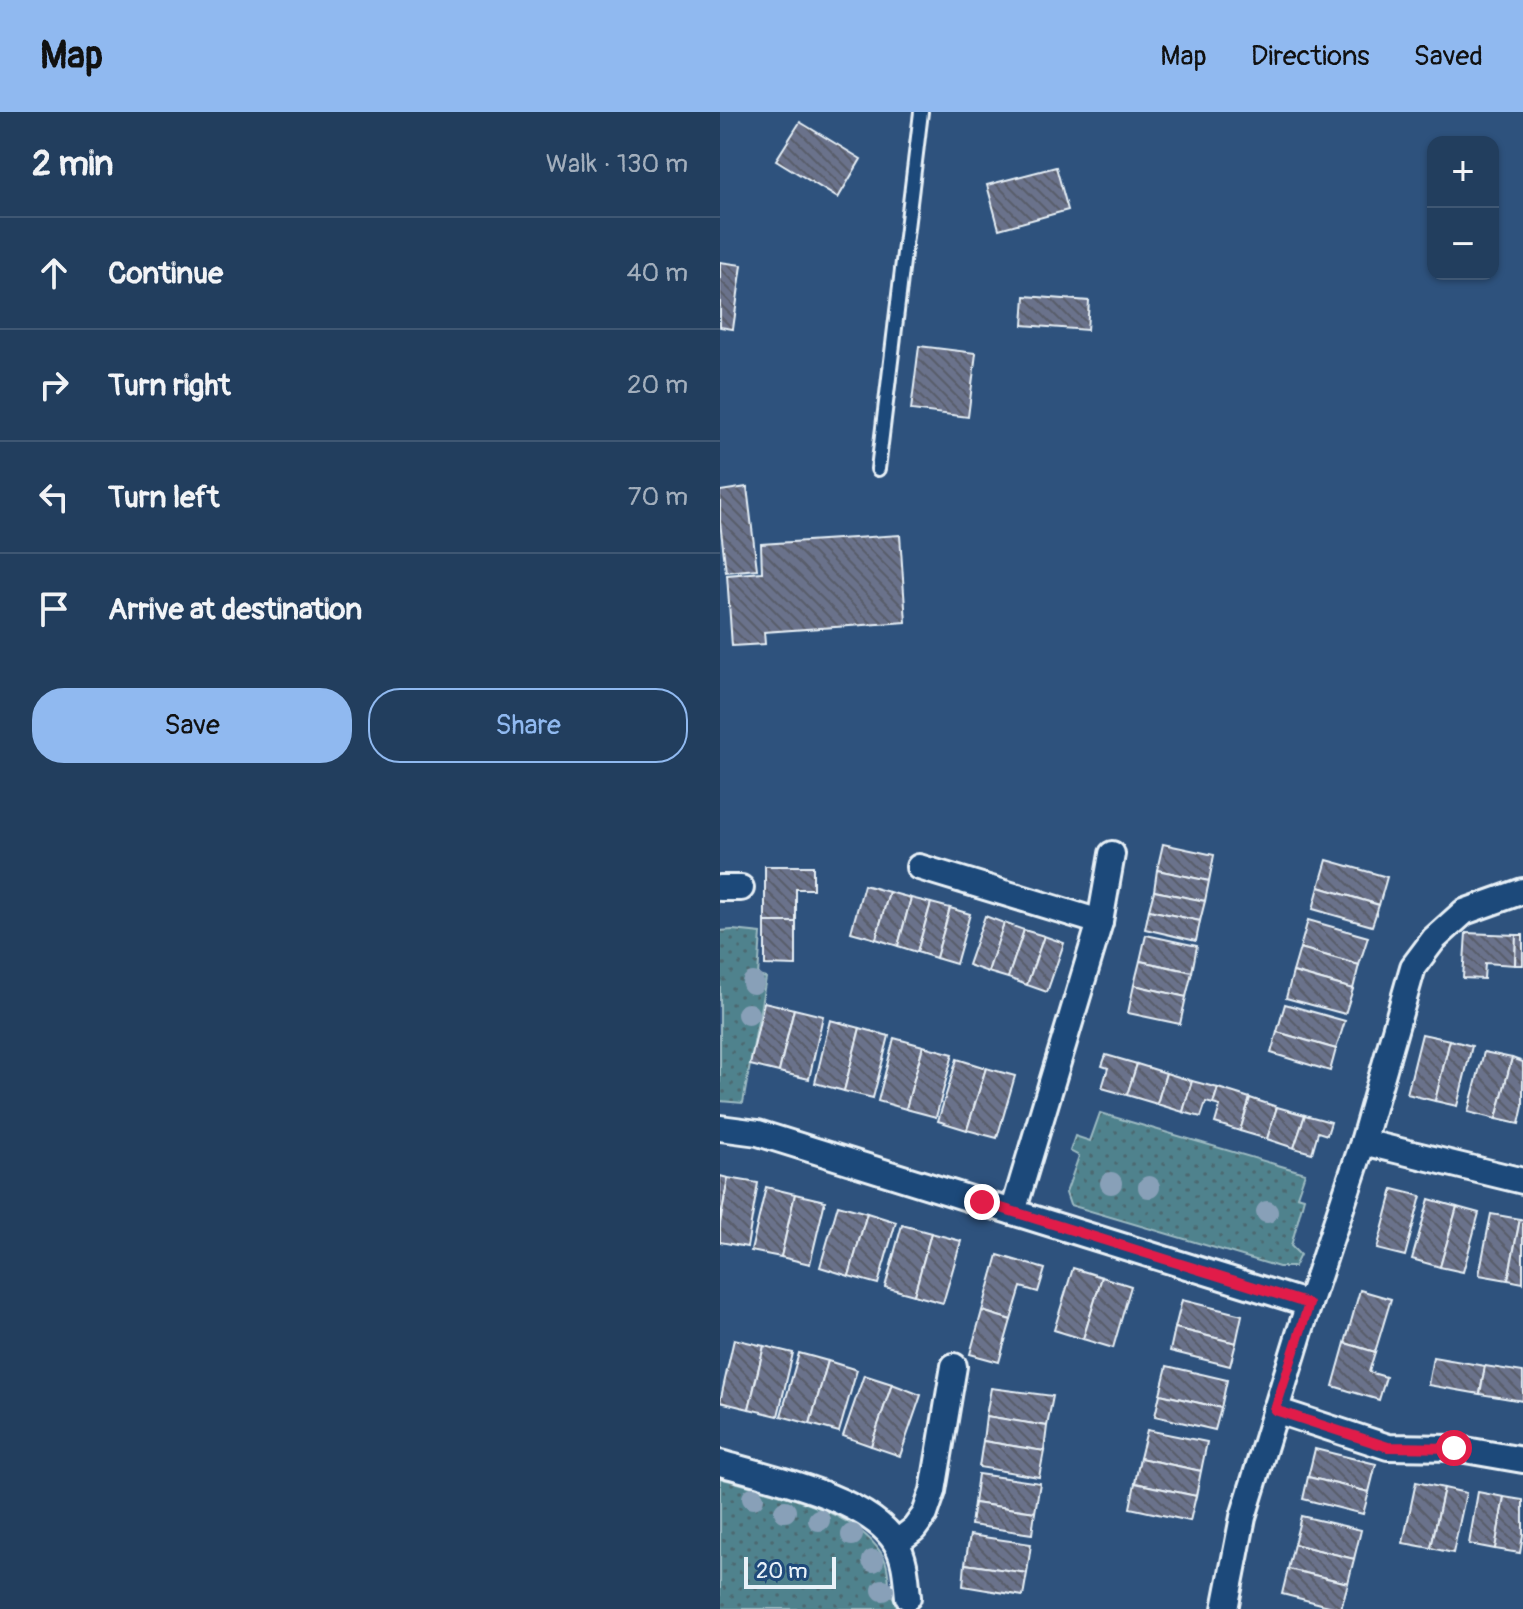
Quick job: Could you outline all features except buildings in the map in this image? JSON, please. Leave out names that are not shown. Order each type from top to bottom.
[{"type":"street","points":[[1013,1212],[1100,922],[1112,854]]},
{"type":"street","points":[[919,867],[1100,922]]},
{"type":"street","points":[[1225,1609],[1243,1517],[1363,1142],[1413,967],[1434,939],[1464,912],[1523,891]]},
{"type":"street","points":[[720,1128],[758,1133],[1309,1304]]},
{"type":"street","points":[[1363,1142],[1523,1181]]},
{"type":"street","points":[[896,1543],[914,1529],[925,1514],[933,1491],[954,1366]]},
{"type":"street","points":[[1275,1410],[1388,1447],[1454,1448],[1522,1457]]},
{"type":"street","points":[[720,1463],[810,1489],[864,1512],[896,1543],[904,1566],[908,1597]]},
{"type":"lane","points":[[878,469],[921,112]]},
{"type":"green space","points":[[720,931],[761,933],[758,976],[766,978],[743,1103],[720,1101]]},
{"type":"green space","points":[[1100,1113],[1305,1173],[1297,1196],[1304,1198],[1291,1246],[1300,1255],[1294,1267],[1279,1267],[1070,1205],[1066,1193],[1079,1156],[1070,1151],[1075,1136],[1090,1141]]},
{"type":"green space","points":[[720,1478],[811,1505],[854,1527],[872,1541],[884,1558],[893,1597],[903,1609],[720,1609]]},
{"type":"route","points":[[982,1202],[1309,1304],[1275,1410],[1388,1447],[1454,1448]]}]
